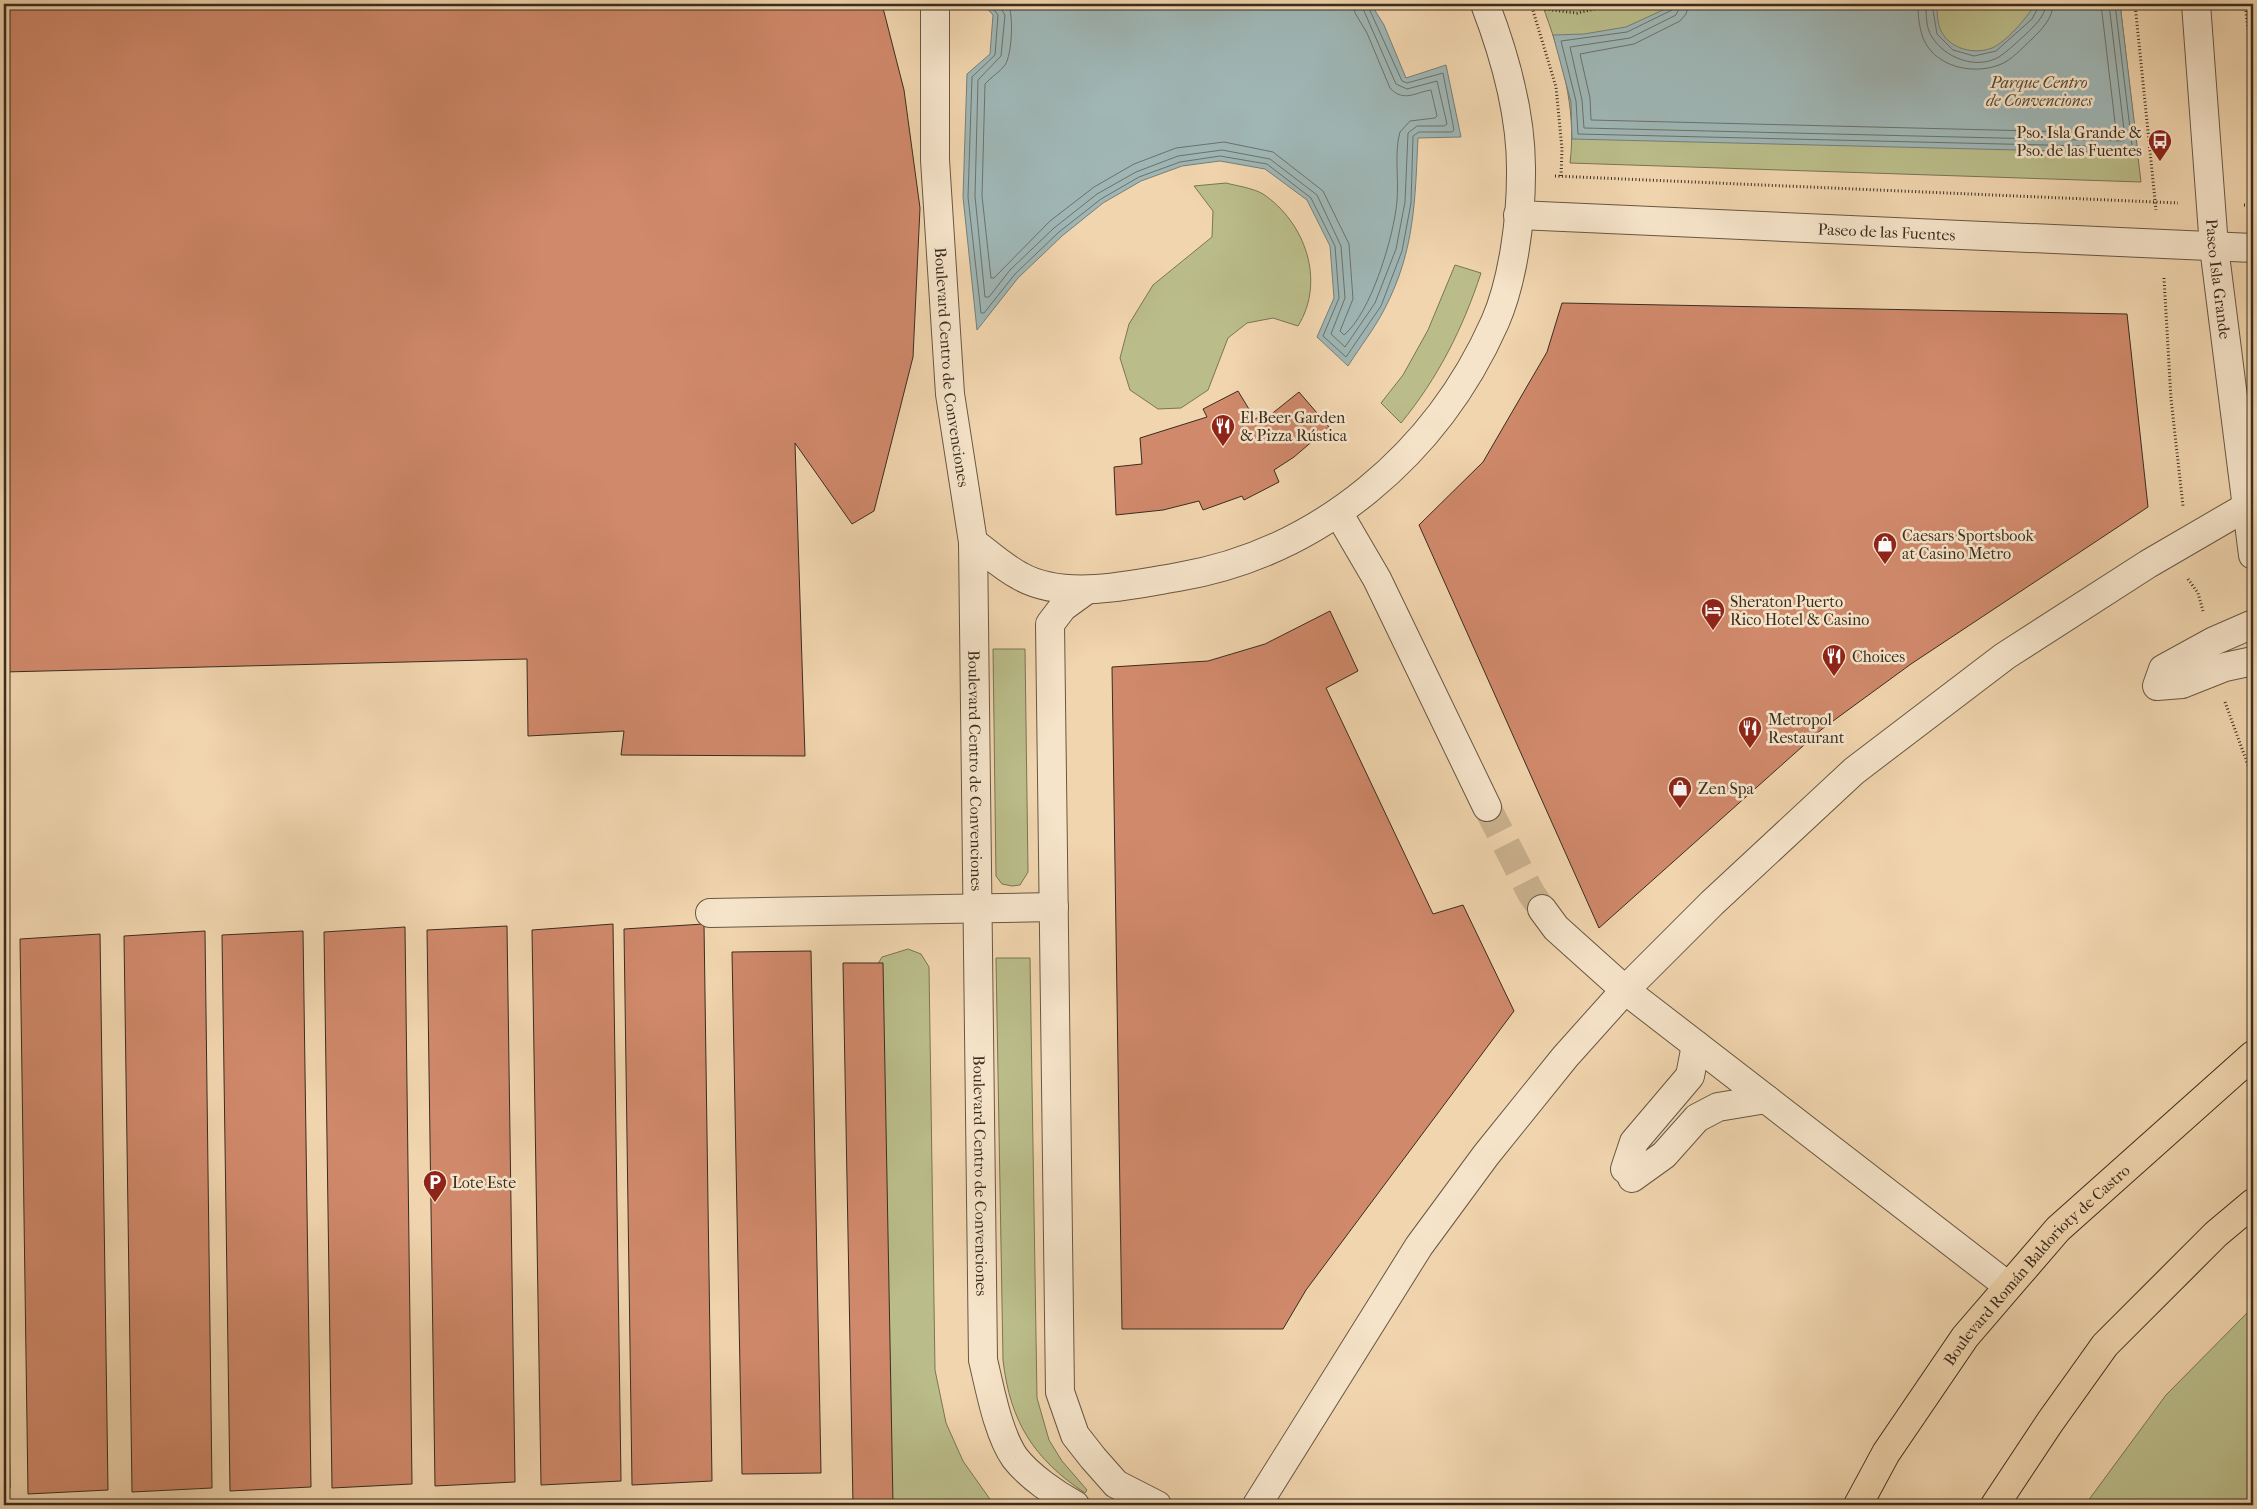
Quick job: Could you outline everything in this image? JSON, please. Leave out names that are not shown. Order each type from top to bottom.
[{"type":"main road","name":"Boulevard Román Baldorioty de Castro","points":[[1858,1505],[1886,1454],[1960,1345],[2058,1229],[2253,1055]]},
{"type":"main road","points":[[1995,1505],[2050,1422],[2105,1345],[2216,1234],[2253,1203]]},
{"type":"street","name":"Boulevard Centro de Convenciones","points":[[935,4],[935,160],[950,394],[972,542],[984,1360],[996,1414],[1015,1458],[1054,1493],[1075,1505]]},
{"type":"street","points":[[972,542],[1021,577],[1045,584],[1085,591],[1202,573],[1260,555],[1339,514],[1411,452],[1442,414],[1468,376],[1496,320],[1512,266],[1522,174],[1519,140],[1503,50],[1485,4]]},
{"type":"street","name":"Paseo Isla Grande","points":[[2196,4],[2214,247],[2253,554]]},
{"type":"street","name":"Paseo de las Fuentes","points":[[1518,215],[2253,248]]},
{"type":"street","points":[[1257,1505],[1332,1382],[1419,1246],[1486,1155],[1565,1058],[1625,990],[1712,903],[1854,771],[2006,656],[2182,545],[2246,508]]},
{"type":"street","points":[[1339,514],[1377,579],[1487,807]]},
{"type":"street","points":[[1085,591],[1063,607],[1050,624],[1060,1392],[1075,1435],[1093,1458],[1116,1484],[1157,1505]]},
{"type":"street","points":[[2253,624],[2208,644],[2163,669],[2157,686],[2182,684],[2216,670],[2253,661]]},
{"type":"street","points":[[710,913],[1054,907]]},
{"type":"street","points":[[1542,909],[1556,928],[1625,990],[2008,1286]]},
{"type":"street","points":[[1696,1045],[1690,1076],[1634,1142],[1628,1174],[1664,1155],[1696,1118],[1718,1107],[1766,1099]]},
{"type":"path","points":[[1518,6],[1532,6],[1577,13],[1616,4]]},
{"type":"path","points":[[2135,4],[2155,202],[2162,244],[2171,399],[2183,501],[2182,545],[2188,581],[2198,593],[2208,644]]},
{"type":"path","points":[[2245,4],[2253,72]]},
{"type":"path","points":[[1532,6],[1556,87],[1562,149],[1561,176]]},
{"type":"path","points":[[1522,174],[2253,205]]},
{"type":"path","points":[[2216,670],[2229,714],[2253,779]]},
{"type":"green space","name":"Parque Centro de Convenciones","points":[[1542,4],[2120,4],[2141,182],[1570,163],[1572,142],[1566,82]]},
{"type":"green space","points":[[1226,183],[1263,194],[1278,206],[1290,220],[1300,236],[1307,254],[1310,290],[1306,309],[1298,326],[1273,318],[1247,323],[1228,338],[1208,390],[1181,408],[1158,409],[1130,390],[1120,358],[1129,324],[1153,285],[1212,237],[1213,211],[1194,186]]},
{"type":"green space","points":[[1455,265],[1481,273],[1458,333],[1448,352],[1427,388],[1401,423],[1381,403],[1403,375],[1428,330]]},
{"type":"green space","points":[[993,649],[1025,649],[1028,872],[1020,885],[1012,886],[1002,884],[996,876]]},
{"type":"green space","points":[[908,949],[921,954],[929,967],[935,1370],[946,1423],[963,1461],[994,1505],[884,1505],[876,967],[882,957]]},
{"type":"green space","points":[[996,958],[1030,958],[1037,1398],[1049,1440],[1062,1461],[1087,1490],[1085,1493],[1052,1467],[1038,1452],[1019,1420],[1006,1382],[1003,1360]]},
{"type":"green space","points":[[2253,1307],[2253,1505],[2085,1505],[2166,1395]]},
{"type":"water","points":[[983,4],[1371,4],[1384,25],[1406,78],[1446,65],[1461,137],[1418,138],[1412,225],[1402,266],[1395,287],[1381,315],[1348,366],[1317,337],[1334,298],[1330,246],[1307,200],[1265,169],[1220,161],[1182,166],[1141,181],[1103,203],[1062,236],[1018,278],[977,330],[963,197],[967,74],[990,54],[993,15]]},
{"type":"water","name":"Parque Centro de Convenciones","points":[[1676,4],[1937,4],[1937,17],[1945,37],[1963,49],[1978,51],[1992,48],[2003,41],[2022,22],[2035,4],[2120,4],[2138,153],[1572,139],[1571,102],[1553,35],[1584,34],[1626,27]]},
{"type":"building","points":[[4,4],[882,4],[904,90],[920,208],[913,357],[874,511],[852,524],[795,443],[805,756],[621,755],[624,731],[528,736],[527,659],[4,672]]},
{"type":"building","name":"Sheraton Puerto Rico Hotel & Casino","points":[[1562,303],[2127,314],[2148,507],[1911,664],[1822,729],[1599,928],[1419,525],[1483,462],[1547,352]]},
{"type":"building","name":"El Beer Garden & Pizza Rústica","points":[[1238,391],[1255,419],[1267,413],[1269,416],[1299,392],[1329,427],[1294,457],[1274,470],[1279,482],[1244,500],[1242,496],[1203,510],[1199,501],[1163,510],[1116,515],[1114,467],[1142,464],[1140,438],[1207,417],[1203,409]]},
{"type":"building","points":[[1330,611],[1358,671],[1326,688],[1433,914],[1463,905],[1514,1011],[1306,1290],[1283,1329],[1122,1329],[1112,667],[1208,661],[1265,644]]},
{"type":"building","points":[[613,924],[621,1481],[541,1485],[532,930]]},
{"type":"building","points":[[704,924],[712,1481],[632,1485],[624,929]]},
{"type":"building","points":[[507,926],[515,1482],[435,1486],[427,930]]},
{"type":"building","points":[[405,927],[412,1484],[332,1488],[324,932]]},
{"type":"building","points":[[205,931],[212,1488],[132,1492],[124,936]]},
{"type":"building","points":[[303,931],[311,1487],[230,1491],[222,935]]},
{"type":"building","points":[[100,934],[108,1490],[28,1494],[20,939]]},
{"type":"building","points":[[811,951],[821,1473],[742,1474],[732,952]]},
{"type":"building","points":[[843,963],[883,963],[893,1505],[853,1505]]},
{"type":"building","points":[[4,1034],[10,1488],[4,1489]]},
{"type":"tunnel","points":[[1487,807],[1531,893],[1542,909]]},
{"type":"place","name":"Pso. Isla Grande & Pso. de las Fuentes","points":[[2160,162]]},
{"type":"place","name":"El Beer Garden & Pizza Rústica","points":[[1223,447]]},
{"type":"place","name":"Caesars Sportsbook at Casino Metro","points":[[1885,565]]},
{"type":"place","name":"Sheraton Puerto Rico Hotel & Casino","points":[[1713,631]]},
{"type":"place","name":"Choices","points":[[1834,677]]},
{"type":"place","name":"Metropol Restaurant","points":[[1750,749]]},
{"type":"place","name":"Zen Spa","points":[[1680,809]]},
{"type":"place","name":"Lote Este","points":[[435,1203]]}]
